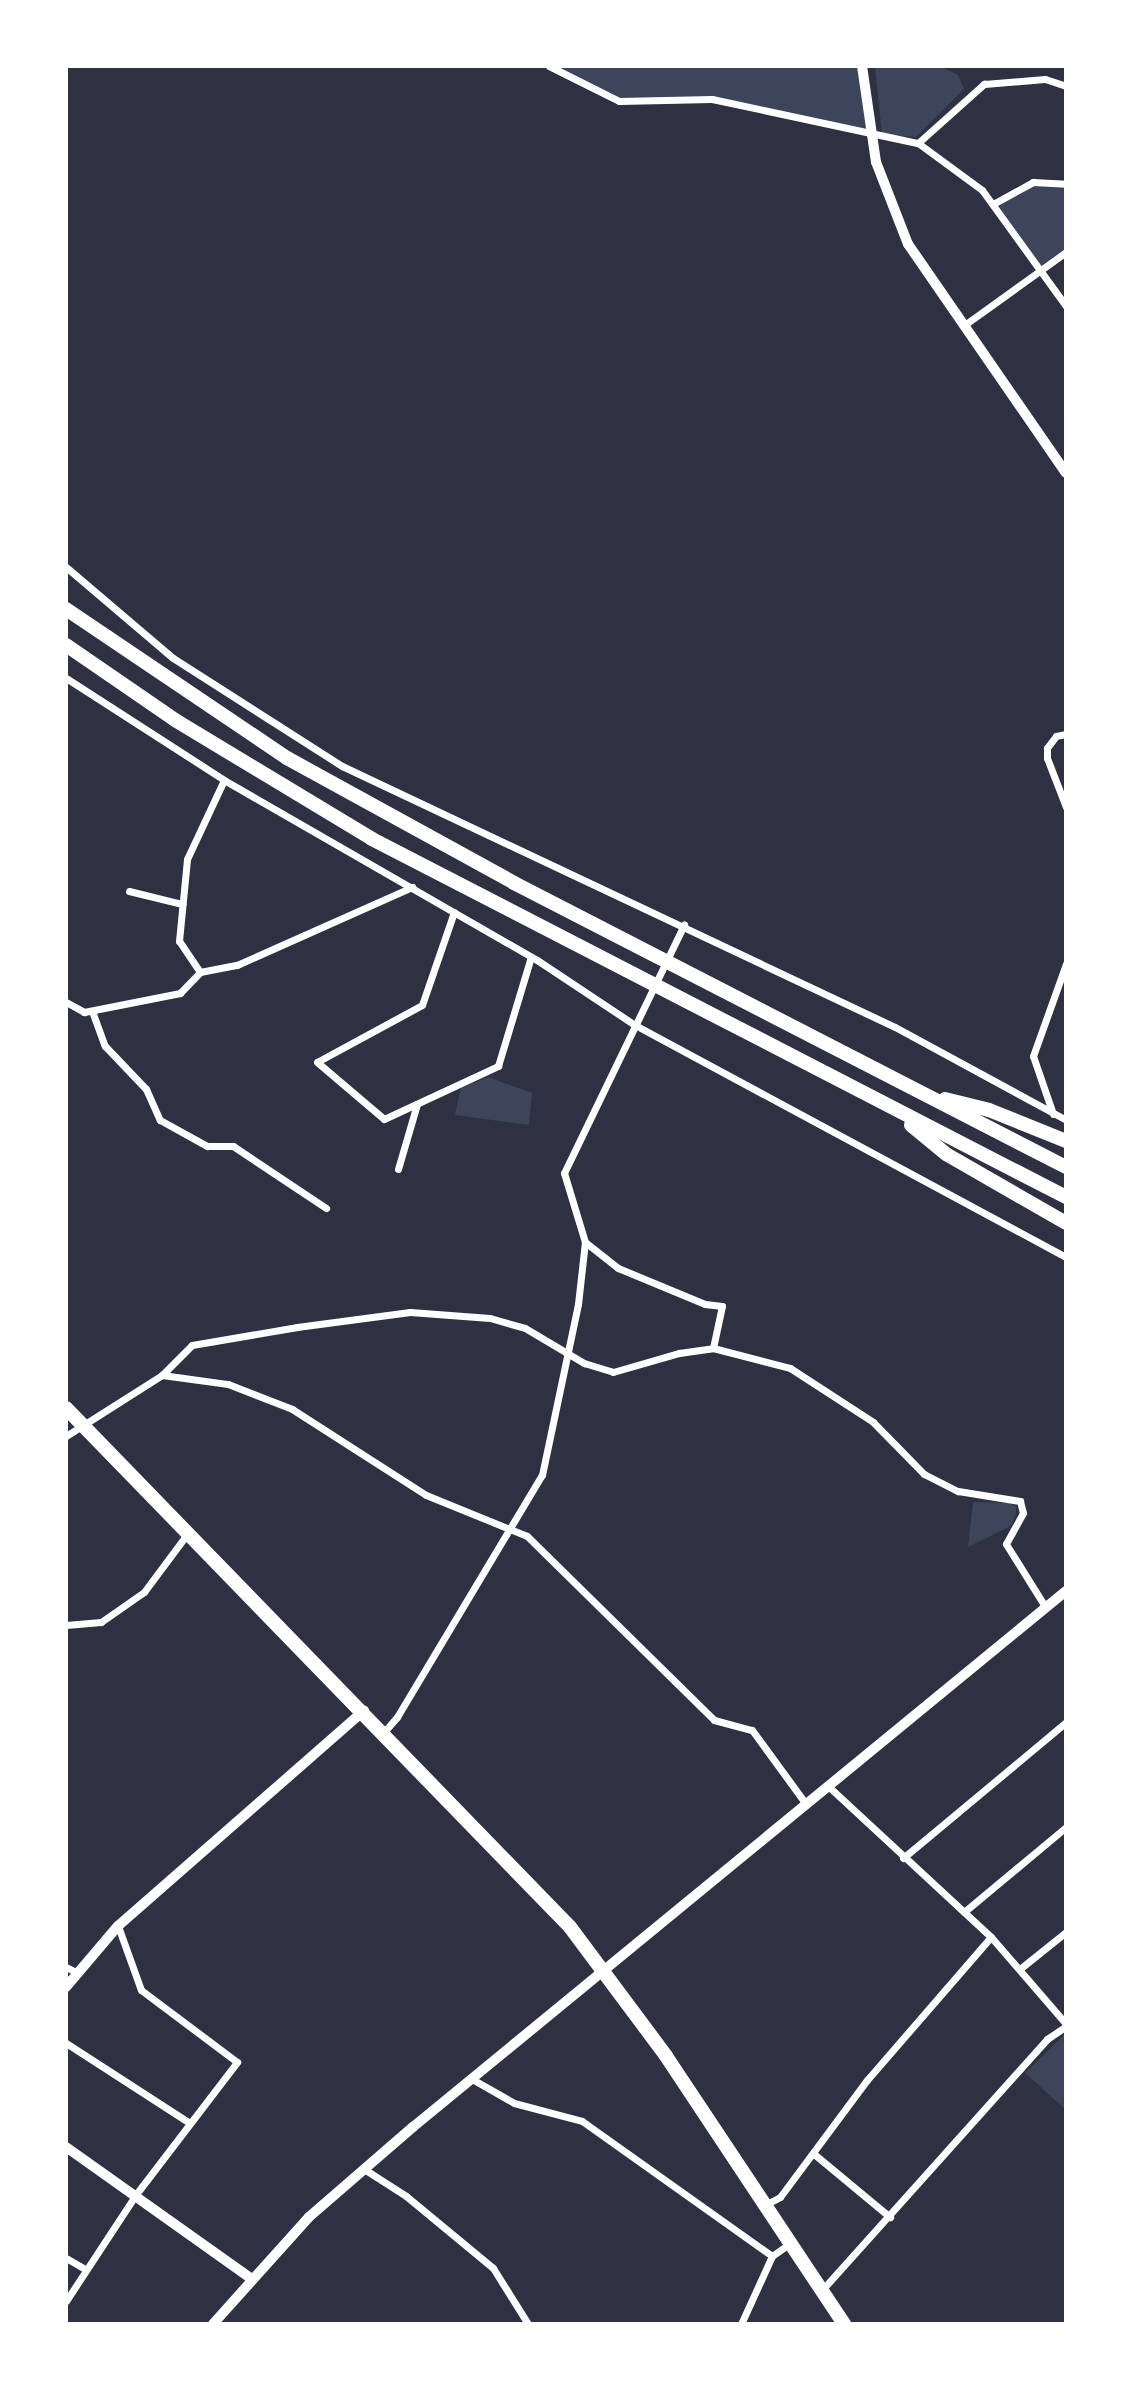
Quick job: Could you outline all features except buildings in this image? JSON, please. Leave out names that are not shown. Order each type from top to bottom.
[{"type":"highway","points":[[66,609],[287,758],[514,883],[1066,1167]]},
{"type":"highway","points":[[66,645],[186,726],[372,839],[1066,1198]]},
{"type":"highway","points":[[927,1095],[989,1110],[1066,1141]]},
{"type":"highway","points":[[893,1110],[946,1154],[1066,1223]]},
{"type":"highway","points":[[66,1408],[364,1711],[570,1927],[605,1971],[844,2323]]},
{"type":"street","points":[[549,66],[619,101],[712,99],[794,113],[870,134],[918,142],[993,204],[1066,306]]},
{"type":"street","points":[[862,66],[870,134],[882,182],[908,244],[962,327],[1065,472]]},
{"type":"street","points":[[918,142],[984,84],[1045,79],[1066,86]]},
{"type":"street","points":[[993,204],[1033,182],[1066,184]]},
{"type":"street","points":[[962,327],[1066,252]]},
{"type":"street","points":[[66,567],[173,658],[342,766],[684,925],[895,1027],[1066,1120]]},
{"type":"street","points":[[66,678],[224,780],[531,957],[635,1026],[1066,1257]]},
{"type":"street","points":[[1066,734],[1056,736],[1047,748],[1047,758],[1066,807]]},
{"type":"street","points":[[200,972],[179,941],[187,859],[224,780]]},
{"type":"street","points":[[66,1002],[84,1012],[180,993],[200,972],[237,965],[412,887]]},
{"type":"street","points":[[129,891],[182,904]]},
{"type":"street","points":[[454,912],[422,1005],[317,1062],[384,1119],[498,1066],[531,957]]},
{"type":"street","points":[[384,1732],[397,1717],[542,1475],[558,1414],[566,1353],[578,1304],[585,1242],[564,1173],[684,925]]},
{"type":"street","points":[[1053,1114],[1033,1056],[1066,964]]},
{"type":"street","points":[[92,1011],[105,1046],[146,1089],[160,1120],[207,1146],[233,1146],[326,1208]]},
{"type":"street","points":[[398,1170],[417,1104]]},
{"type":"street","points":[[585,1242],[618,1268],[705,1304],[722,1306],[713,1348]]},
{"type":"street","points":[[66,1436],[162,1375],[191,1345],[410,1312],[490,1318],[525,1328],[566,1353],[613,1373],[680,1353],[713,1348],[790,1368],[873,1423],[924,1474],[958,1491],[1020,1501],[1023,1513],[1006,1544],[1046,1608]]},
{"type":"street","points":[[162,1375],[228,1384],[292,1409],[426,1495],[527,1536],[714,1720],[752,1730],[806,1804]]},
{"type":"street","points":[[66,1625],[101,1622],[144,1592],[188,1532]]},
{"type":"street","points":[[213,2323],[250,2277],[364,2169],[1066,1591]]},
{"type":"street","points":[[66,1987],[118,1926],[364,1711]]},
{"type":"street","points":[[903,1858],[1066,1722]]},
{"type":"street","points":[[821,2291],[1047,2039],[1066,2025],[1021,1968],[991,1937],[828,1786]]},
{"type":"street","points":[[964,1912],[1066,1827]]},
{"type":"street","points":[[66,2301],[137,2193],[188,2122],[237,2062],[141,1990],[118,1926]]},
{"type":"street","points":[[1021,1968],[1066,1932]]},
{"type":"street","points":[[763,2206],[780,2197],[867,2080],[991,1937]]},
{"type":"street","points":[[66,1967],[78,1973]]},
{"type":"street","points":[[66,2043],[188,2122]]},
{"type":"street","points":[[472,2079],[514,2103],[583,2121],[772,2256]]},
{"type":"street","points":[[66,2147],[137,2193],[250,2277]]},
{"type":"street","points":[[814,2154],[890,2217]]},
{"type":"street","points":[[364,2169],[406,2196],[493,2267],[528,2323]]},
{"type":"street","points":[[741,2323],[772,2256],[789,2244]]},
{"type":"street","points":[[66,2258],[85,2269]]},
{"type":"shaded area","points":[[549,67],[862,67],[870,134],[712,99],[619,101]]},
{"type":"shaded area","points":[[875,67],[942,67],[958,75],[964,89],[916,137],[882,135]]},
{"type":"shaded area","points":[[1033,182],[1065,184],[1065,252],[1042,269],[993,204]]},
{"type":"shaded area","points":[[488,1077],[532,1093],[529,1125],[455,1115],[461,1088]]},
{"type":"shaded area","points":[[973,1502],[1008,1503],[1016,1506],[1016,1514],[1011,1526],[968,1547]]},
{"type":"shaded area","points":[[1065,2034],[1065,2109],[1025,2073]]}]
